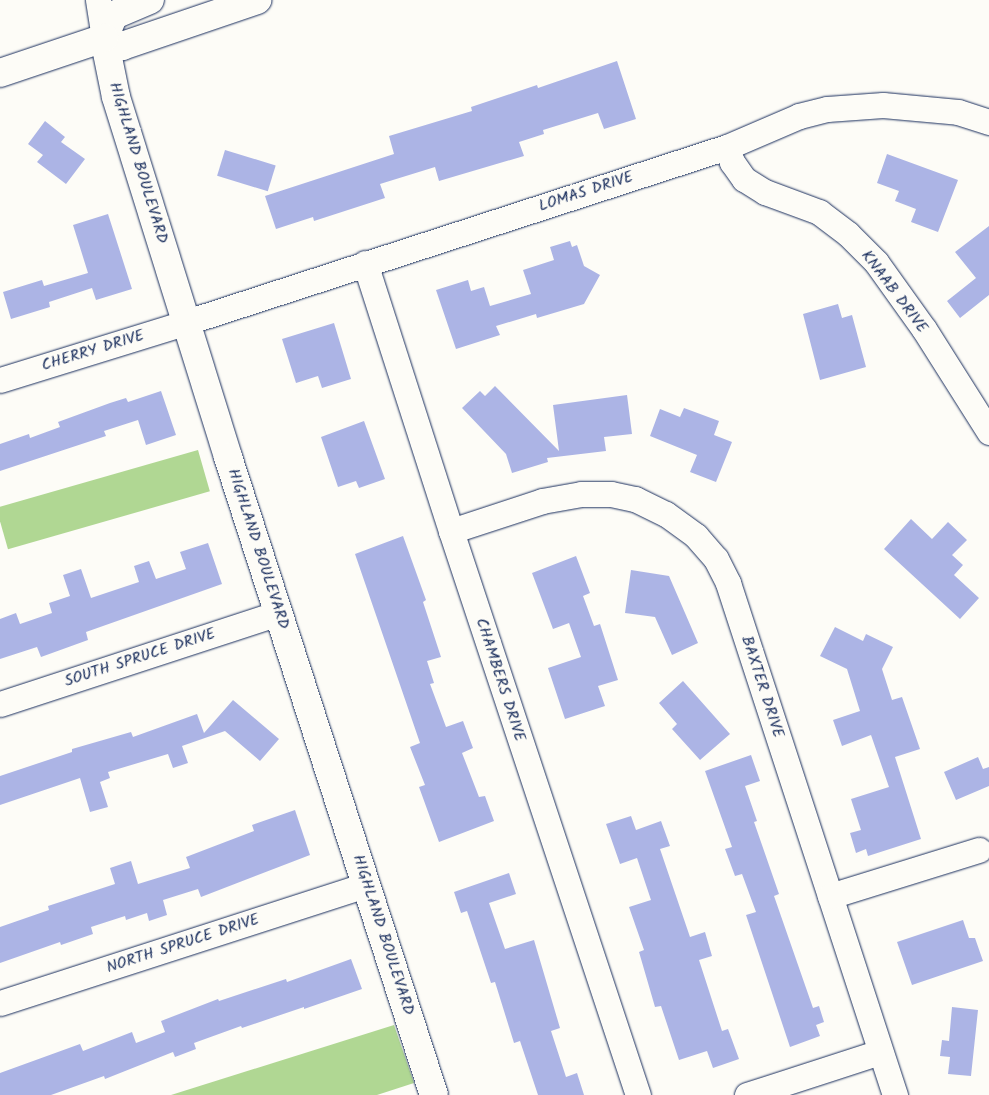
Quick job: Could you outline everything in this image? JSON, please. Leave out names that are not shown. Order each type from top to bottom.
[{"type":"main road","points":[[104,38],[114,15],[150,0]]},
{"type":"main road","points":[[0,73],[104,38],[122,46],[256,0]]},
{"type":"main road","name":"HIGHLAND BOULEVARD","points":[[104,38],[116,97],[434,1095]]},
{"type":"street","name":"HIGHLAND BOULEVARD","points":[[98,0],[104,38]]},
{"type":"street","name":"LOMAS DRIVE","points":[[187,322],[728,147],[799,116],[827,109],[883,105],[922,107],[958,112],[989,122]]},
{"type":"street","name":"KNAAB DRIVE","points":[[728,147],[732,162],[744,179],[765,192],[818,212],[848,234],[876,262],[924,329],[989,432]]},
{"type":"street","name":"CHAMBERS DRIVE","points":[[366,264],[451,531],[638,1095]]},
{"type":"street","name":"CHERRY DRIVE","points":[[0,380],[187,322]]},
{"type":"street","name":"BAXTER DRIVE","points":[[451,531],[542,501],[580,494],[611,494],[635,500],[666,514],[696,536],[716,559],[728,583],[895,1095]]},
{"type":"street","name":"SOUTH SPRUCE DRIVE","points":[[0,704],[279,612]]},
{"type":"street","points":[[830,896],[979,850]]},
{"type":"street","name":"NORTH SPRUCE DRIVE","points":[[0,1003],[366,884]]},
{"type":"street","points":[[747,1095],[880,1052]]},
{"type":"green space","points":[[198,450],[210,491],[8,549],[0,521],[0,507]]},
{"type":"green space","points":[[394,1025],[414,1083],[377,1095],[171,1095]]},
{"type":"building","points":[[617,61],[636,119],[604,129],[598,113],[543,130],[544,134],[519,142],[524,156],[439,181],[435,167],[380,184],[385,198],[314,221],[313,217],[276,229],[265,196],[394,154],[389,136],[472,111],[471,107],[537,85],[538,88]]},
{"type":"building","points":[[45,121],[65,137],[61,142],[85,159],[66,184],[37,162],[43,155],[28,144]]},
{"type":"building","points":[[225,150],[276,165],[268,191],[217,176]]},
{"type":"building","points":[[887,154],[958,180],[938,232],[911,222],[916,209],[895,201],[899,191],[877,183]]},
{"type":"building","points":[[108,214],[132,289],[96,300],[92,288],[49,302],[50,307],[11,319],[3,292],[42,280],[44,286],[88,273],[73,225]]},
{"type":"building","points":[[989,226],[989,295],[960,318],[947,301],[976,278],[955,252]]},
{"type":"building","points":[[570,241],[572,247],[577,245],[584,266],[600,275],[584,304],[537,318],[536,314],[496,326],[500,335],[456,349],[436,290],[468,280],[471,291],[484,287],[490,306],[531,294],[523,270],[554,260],[550,247]]},
{"type":"building","points":[[838,304],[842,318],[852,315],[866,367],[820,380],[803,314]]},
{"type":"building","points":[[334,323],[351,379],[322,388],[318,376],[296,383],[282,339]]},
{"type":"building","points":[[495,386],[559,451],[553,405],[627,395],[632,434],[604,437],[606,451],[547,458],[548,462],[512,473],[506,454],[462,408],[480,391],[485,396]]},
{"type":"building","points":[[161,391],[176,435],[146,445],[138,420],[104,431],[106,436],[0,471],[0,444],[29,434],[30,438],[60,427],[58,422],[110,403],[126,398],[128,402]]},
{"type":"building","points":[[684,408],[719,421],[714,435],[732,442],[716,482],[690,472],[697,455],[650,436],[660,409],[680,417]]},
{"type":"building","points":[[364,421],[385,479],[359,488],[356,481],[338,487],[321,437]]},
{"type":"building","points":[[911,519],[932,539],[948,522],[967,540],[952,555],[963,565],[954,575],[979,598],[960,619],[884,549]]},
{"type":"building","points":[[403,536],[426,600],[423,602],[441,657],[427,661],[434,683],[430,684],[446,727],[463,721],[473,748],[462,753],[479,797],[485,796],[494,821],[439,842],[419,787],[425,785],[410,747],[420,743],[355,554]]},
{"type":"building","points":[[208,543],[222,584],[86,632],[88,640],[41,657],[37,647],[0,659],[0,619],[16,613],[20,624],[52,613],[49,603],[70,596],[63,575],[81,569],[91,598],[139,582],[134,566],[149,561],[156,579],[186,569],[180,552]]},
{"type":"building","points":[[576,556],[590,593],[583,596],[594,626],[600,624],[618,680],[598,686],[605,706],[565,719],[548,668],[581,657],[569,623],[553,629],[532,573]]},
{"type":"building","points":[[631,570],[669,576],[698,643],[672,655],[655,617],[625,613]]},
{"type":"building","points":[[835,627],[863,641],[866,634],[893,647],[882,669],[892,700],[902,697],[920,749],[895,757],[921,839],[868,856],[866,849],[856,853],[850,833],[861,830],[851,799],[889,787],[871,735],[842,746],[833,720],[860,711],[847,669],[820,656]]},
{"type":"building","points":[[683,681],[730,734],[700,760],[672,729],[677,724],[659,703]]},
{"type":"building","points":[[233,700],[279,739],[260,761],[225,731],[182,746],[188,763],[173,768],[168,754],[108,772],[110,778],[100,782],[108,807],[90,812],[80,778],[0,805],[0,776],[72,752],[72,749],[131,732],[133,737],[197,714],[204,733]]},
{"type":"building","points":[[751,755],[760,781],[745,786],[757,821],[754,822],[779,894],[774,896],[813,1008],[819,1006],[824,1022],[816,1025],[820,1036],[790,1047],[746,915],[756,912],[742,874],[735,876],[725,849],[732,847],[705,771]]},
{"type":"building","points":[[978,757],[983,769],[989,767],[989,786],[956,800],[944,772]]},
{"type":"building","points":[[295,810],[310,855],[201,897],[198,889],[163,900],[167,915],[149,921],[147,913],[126,920],[125,916],[91,927],[93,934],[61,945],[60,942],[0,963],[0,927],[49,910],[48,906],[115,884],[110,868],[131,861],[138,884],[190,868],[186,857],[254,831],[252,825]]},
{"type":"building","points":[[631,816],[636,830],[661,821],[670,846],[660,849],[690,937],[705,932],[712,956],[699,960],[722,1031],[728,1029],[739,1059],[713,1068],[707,1051],[679,1060],[661,1006],[655,1007],[639,952],[644,950],[629,907],[651,900],[637,858],[620,864],[606,824]]},
{"type":"building","points":[[509,873],[516,894],[489,903],[505,949],[534,940],[560,1028],[551,1031],[566,1077],[577,1073],[584,1095],[538,1095],[520,1041],[514,1043],[495,982],[491,983],[467,911],[461,913],[454,892]]},
{"type":"building","points":[[963,920],[969,938],[975,938],[983,961],[912,985],[897,942]]},
{"type":"building","points":[[351,959],[362,989],[242,1028],[241,1026],[194,1043],[196,1049],[175,1057],[173,1052],[105,1079],[104,1076],[51,1095],[0,1095],[0,1073],[80,1044],[83,1051],[132,1032],[136,1043],[165,1032],[161,1021],[218,999],[219,1001],[286,979],[287,982]]},
{"type":"building","points":[[952,1007],[978,1010],[971,1076],[948,1074],[950,1057],[940,1056],[942,1040],[949,1041]]}]
